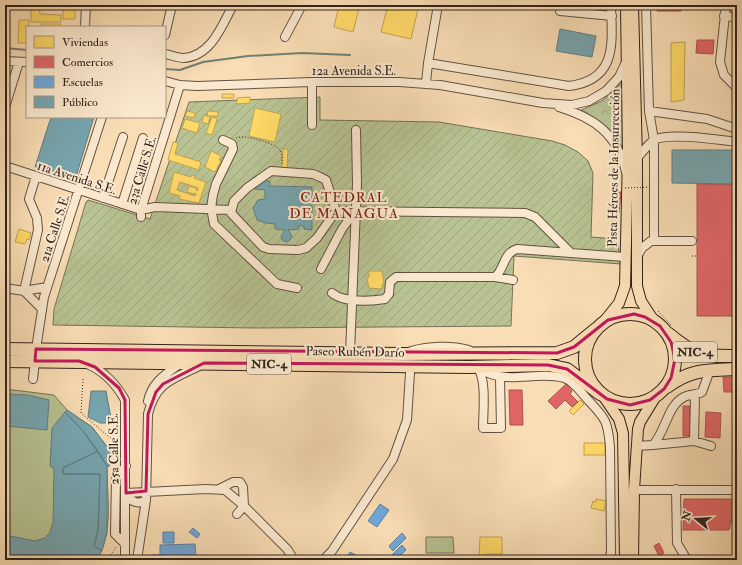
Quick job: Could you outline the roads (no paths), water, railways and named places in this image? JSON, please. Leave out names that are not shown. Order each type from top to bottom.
[{"type":"highway","name":"NIC-4","points":[[599,326],[616,316],[628,314],[639,315],[662,324],[694,352],[706,355],[737,356]]},
{"type":"highway","name":"NIC-4","points":[[660,392],[671,378],[675,359],[672,342],[662,324]]},
{"type":"highway","name":"Paseo Rubén Darío","points":[[36,355],[106,351],[400,354],[562,352],[580,344],[599,326]]},
{"type":"highway","points":[[599,326],[588,342],[584,361],[589,380],[602,395]]},
{"type":"highway","name":"Paseo Rubén Darío","points":[[5,349],[79,361],[468,367],[538,365],[556,366],[567,369],[602,395]]},
{"type":"highway","points":[[5,359],[31,357],[35,354],[36,355]]},
{"type":"highway","name":"NIC-4","points":[[602,395],[617,403],[630,405],[643,403],[688,374],[710,370],[737,369]]},
{"type":"main road","name":"Pista Héroes de la Insurrección","points":[[599,326],[619,303],[625,286],[626,5]]},
{"type":"main road","name":"Pista Héroes de la Insurrección","points":[[633,5],[637,158],[637,290],[641,301],[662,324]]},
{"type":"main road","points":[[628,559],[636,446],[640,422],[660,392]]},
{"type":"main road","points":[[602,395],[620,423],[625,446],[624,520],[628,559]]},
{"type":"street","points":[[85,26],[86,5]]},
{"type":"street","points":[[166,31],[172,5]]},
{"type":"street","points":[[166,54],[184,58],[203,52],[214,39],[233,5]]},
{"type":"street","points":[[285,37],[302,5]]},
{"type":"street","points":[[426,83],[438,5]]},
{"type":"street","points":[[580,14],[582,5]]},
{"type":"street","points":[[428,63],[569,86],[577,85],[586,82],[602,70],[610,58],[612,47],[611,5]]},
{"type":"street","points":[[646,5],[649,110],[654,140],[654,241]]},
{"type":"street","points":[[726,5],[720,62],[724,75],[737,88]]},
{"type":"street","points":[[560,11],[612,16]]},
{"type":"street","points":[[724,16],[737,17]]},
{"type":"street","name":"12a Avenida S.E.","points":[[166,81],[180,85],[312,82],[426,83],[543,103],[572,105],[583,103],[599,96],[619,77],[627,57]]},
{"type":"street","points":[[5,61],[23,62],[5,107]]},
{"type":"street","points":[[312,82],[312,125]]},
{"type":"street","name":"23a Calle S.E.","points":[[141,213],[180,85]]},
{"type":"street","name":"12a Avenida S.E.","points":[[543,103],[584,116],[598,124],[617,149],[625,167],[626,183]]},
{"type":"street","points":[[649,110],[707,119],[737,129]]},
{"type":"street","name":"21a Calle S.E.","points":[[33,379],[42,309],[47,287],[102,118]]},
{"type":"street","points":[[350,353],[356,210],[356,130]]},
{"type":"street","points":[[103,198],[122,137]]},
{"type":"street","points":[[122,204],[143,138]]},
{"type":"street","points":[[637,158],[654,140],[663,138],[704,138],[737,142]]},
{"type":"street","points":[[226,141],[232,144],[233,149],[216,184],[211,208],[214,224],[277,284],[297,288]]},
{"type":"street","name":"11a Avenida S.E.","points":[[5,166],[122,204],[141,213]]},
{"type":"street","points":[[271,171],[312,174],[326,180],[336,211],[317,238],[306,248],[298,250],[269,250],[263,247],[231,213],[234,201],[255,181],[271,171]]},
{"type":"street","points":[[24,291],[38,230],[37,218],[29,199],[36,176]]},
{"type":"street","points":[[141,213],[155,207],[211,208],[231,210]]},
{"type":"street","points":[[321,269],[342,229],[356,210]]},
{"type":"street","points":[[336,211],[356,210],[525,213],[535,217],[570,252]]},
{"type":"street","points":[[636,258],[647,243],[654,241],[692,242]]},
{"type":"street","points":[[494,277],[501,272],[508,255],[514,250],[570,252],[625,257]]},
{"type":"street","points":[[332,293],[339,297],[352,299],[385,299],[389,294],[390,282],[396,277],[494,277],[513,280]]},
{"type":"street","points":[[5,288],[24,291],[47,287]]},
{"type":"street","points":[[24,291],[42,309]]},
{"type":"street","name":"25a Calle S.E.","points":[[79,361],[95,367],[110,379],[119,388],[125,400],[123,469],[126,494],[123,542],[125,560]]},
{"type":"street","points":[[137,560],[146,500],[150,391],[156,382],[182,363]]},
{"type":"street","points":[[148,414],[156,392],[163,384],[204,363]]},
{"type":"street","points":[[538,365],[550,377]]},
{"type":"street","points":[[486,366],[488,373],[500,378],[565,378],[577,387],[605,418],[609,429],[610,447],[609,559],[628,559]]},
{"type":"street","points":[[468,367],[478,367],[481,372],[483,428],[501,428],[500,378]]},
{"type":"street","points":[[654,445],[659,439],[671,410],[684,397],[702,392],[710,370]]},
{"type":"street","points":[[323,560],[332,551],[393,459],[407,420],[410,373]]},
{"type":"street","points":[[694,441],[695,395]]},
{"type":"street","points":[[636,446],[694,441],[711,446]]},
{"type":"street","points":[[610,447],[625,446]]},
{"type":"street","points":[[123,469],[116,477],[115,534],[123,542]]},
{"type":"street","points":[[126,494],[146,491],[219,489],[233,482],[239,482],[242,485],[244,506],[237,514]]},
{"type":"street","points":[[230,494],[228,487],[233,482]]},
{"type":"street","points":[[219,489],[230,494],[244,506],[287,549],[294,560]]},
{"type":"street","points":[[676,489],[677,543],[687,560]]},
{"type":"street","points":[[634,490],[737,490]]},
{"type":"street","points":[[126,494],[136,502],[141,503],[146,500]]},
{"type":"street","points":[[610,521],[624,520]]},
{"type":"waterway","points":[[5,48],[26,50]]},
{"type":"waterway","points":[[166,69],[180,70],[203,62],[248,56],[302,53],[350,55]]},
{"type":"district","name":"CATEDRAL DE MANAGUA","points":[[344,206]]}]
